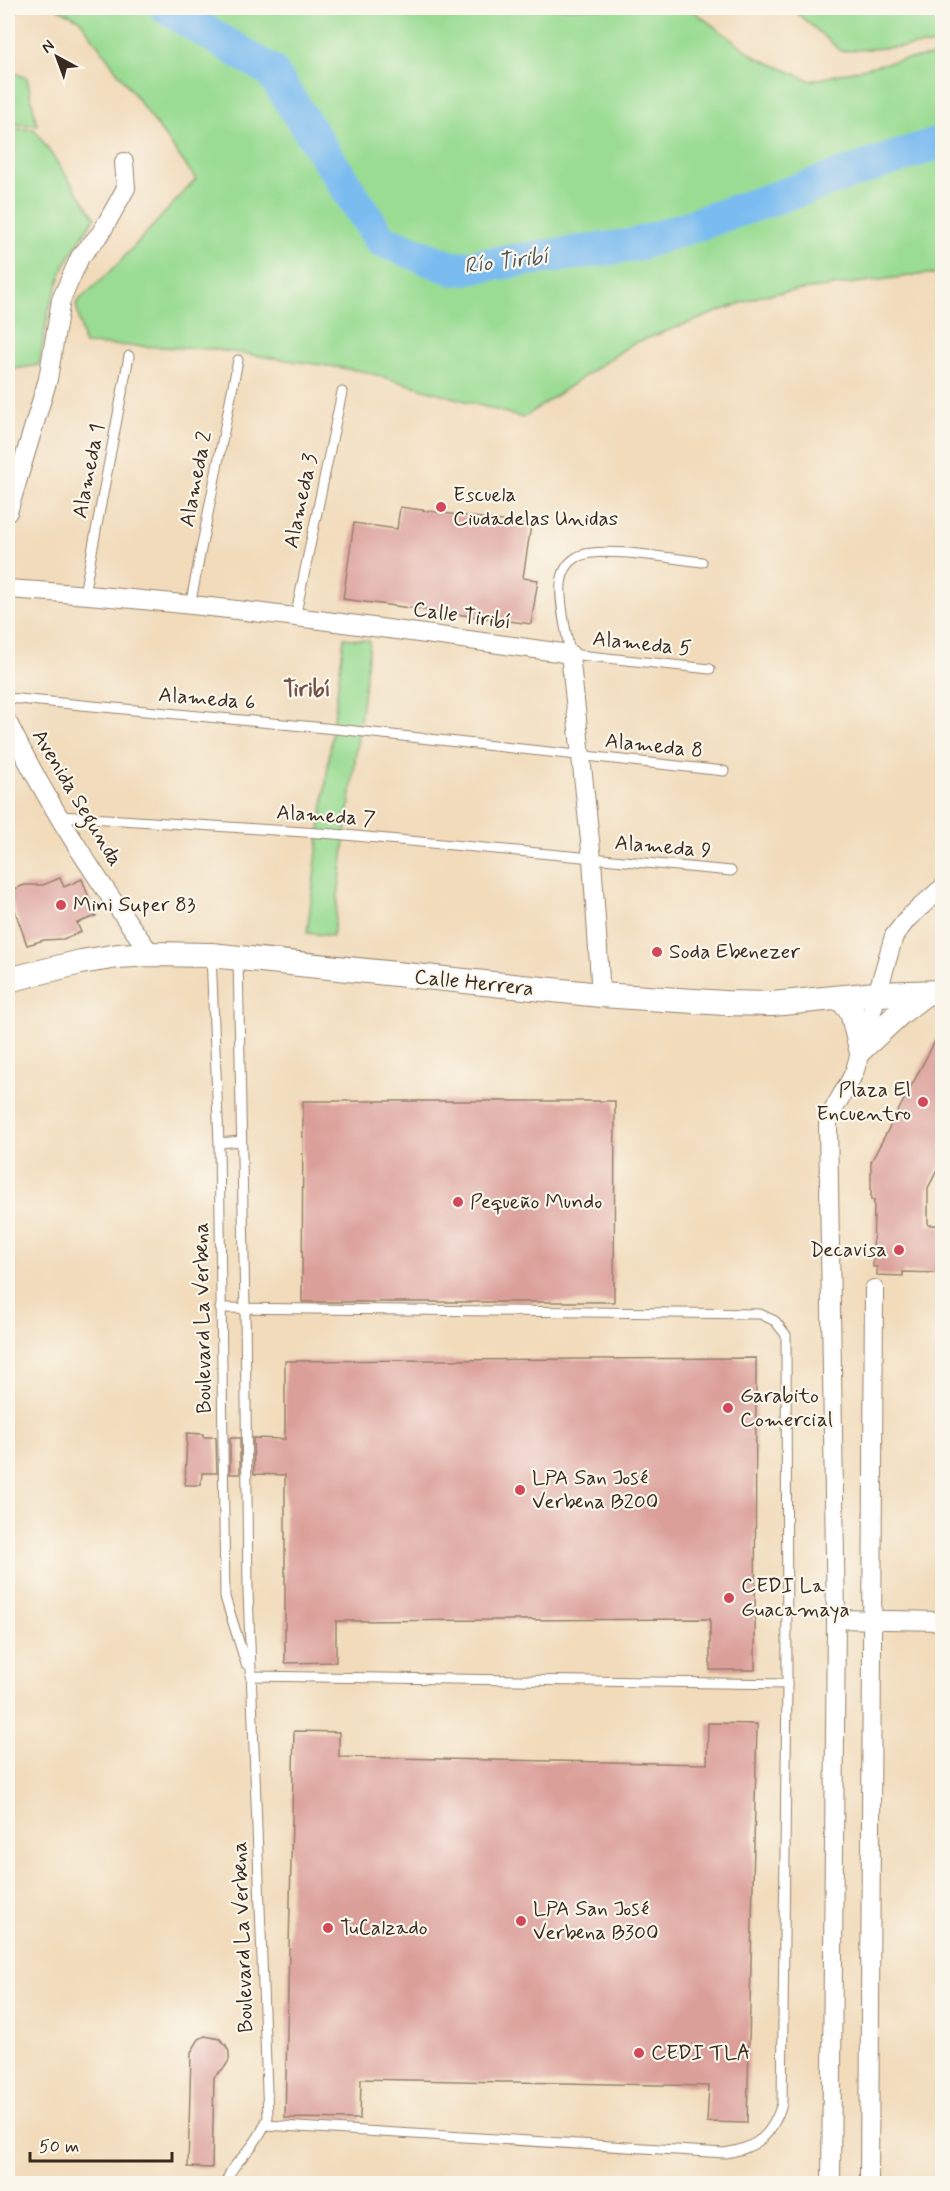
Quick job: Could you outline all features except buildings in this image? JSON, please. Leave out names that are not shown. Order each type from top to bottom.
[{"type":"street","points":[[8,512],[14,473],[48,379],[61,300],[80,257],[101,232],[126,188],[124,162]]},
{"type":"street","name":"Calle Tiribí","points":[[8,589],[84,594],[295,618],[570,654]]},
{"type":"street","points":[[570,654],[592,859],[601,995]]},
{"type":"street","name":"Avenida Segunda","points":[[8,723],[29,767],[57,816],[114,904],[151,954]]},
{"type":"street","points":[[831,2184],[836,1619],[828,1123],[832,1109],[851,1080],[894,936],[908,918],[942,888]]},
{"type":"street","name":"Calle Herrera","points":[[8,980],[81,962],[151,954],[211,955],[601,995],[725,1004],[772,1004],[876,994],[934,992]]},
{"type":"street","points":[[861,1049],[901,1012],[934,992]]},
{"type":"street","points":[[841,998],[852,1012],[861,1049]]},
{"type":"street","points":[[869,2184],[874,1289]]},
{"type":"street","points":[[836,1619],[942,1621]]},
{"type":"lane","name":"Alameda 1","points":[[84,594],[129,356]]},
{"type":"lane","name":"Alameda 2","points":[[189,606],[238,360]]},
{"type":"lane","name":"Alameda 3","points":[[295,618],[342,392]]},
{"type":"lane","points":[[570,654],[561,588],[567,566],[576,558],[602,552],[702,562]]},
{"type":"lane","name":"Alameda 5","points":[[570,654],[710,669]]},
{"type":"lane","name":"Alameda 6","points":[[8,698],[346,730],[581,757]]},
{"type":"lane","name":"Alameda 8","points":[[581,757],[724,771]]},
{"type":"lane","name":"Alameda 7","points":[[57,816],[334,834],[592,859]]},
{"type":"lane","name":"Alameda 9","points":[[592,859],[731,871]]},
{"type":"lane","name":"Boulevard La Verbena","points":[[211,955],[219,1143],[225,1596],[250,1676]]},
{"type":"lane","name":"Boulevard La Verbena","points":[[226,2184],[234,2164],[250,2149],[262,2132],[268,2116],[250,1676],[238,959]]},
{"type":"lane","points":[[219,1143],[241,1141]]},
{"type":"lane","points":[[220,1308],[760,1314],[775,1321],[786,1335],[788,1684],[782,2104],[777,2120],[768,2133],[755,2145],[741,2151],[725,2153],[265,2125]]},
{"type":"lane","points":[[250,1676],[788,1684]]},
{"type":"green space","points":[[56,8],[689,8],[756,57],[811,81],[899,60],[942,55],[942,274],[925,274],[763,295],[632,344],[523,418],[363,371],[212,349],[84,344],[76,303],[115,267],[196,179],[79,19]]},
{"type":"green space","points":[[791,8],[942,8],[942,44],[841,51]]},
{"type":"green space","points":[[8,70],[27,78],[37,125],[8,124]]},
{"type":"green space","points":[[8,129],[34,129],[95,217],[65,264],[49,309],[39,365],[8,370]]},
{"type":"green space","points":[[344,638],[370,641],[333,936],[307,933]]},
{"type":"waterway","name":"Río Tiribí","points":[[167,8],[271,71],[381,240],[454,269],[635,245],[942,142]]},
{"type":"place","name":"Escuela Ciudadelas Unidas","points":[[441,507]]},
{"type":"place","name":"Mini Super 83","points":[[61,905]]},
{"type":"place","name":"Soda Ebenezer","points":[[657,952]]},
{"type":"place","name":"Plaza El Encuentro","points":[[923,1102]]},
{"type":"place","name":"Pequeño Mundo","points":[[458,1202]]},
{"type":"place","name":"Decavisa","points":[[899,1250]]},
{"type":"place","name":"Garabito Comercial","points":[[728,1408]]},
{"type":"place","name":"LPA San José Verbena B200","points":[[520,1490]]},
{"type":"place","name":"CEDI La Guacamaya","points":[[729,1598]]},
{"type":"place","name":"LPA San José Verbena B300","points":[[521,1921]]},
{"type":"place","name":"TuCalzado","points":[[328,1928]]},
{"type":"place","name":"CEDI TLA","points":[[639,2053]]},
{"type":"district","name":"Tiribí","points":[[307,690]]}]
